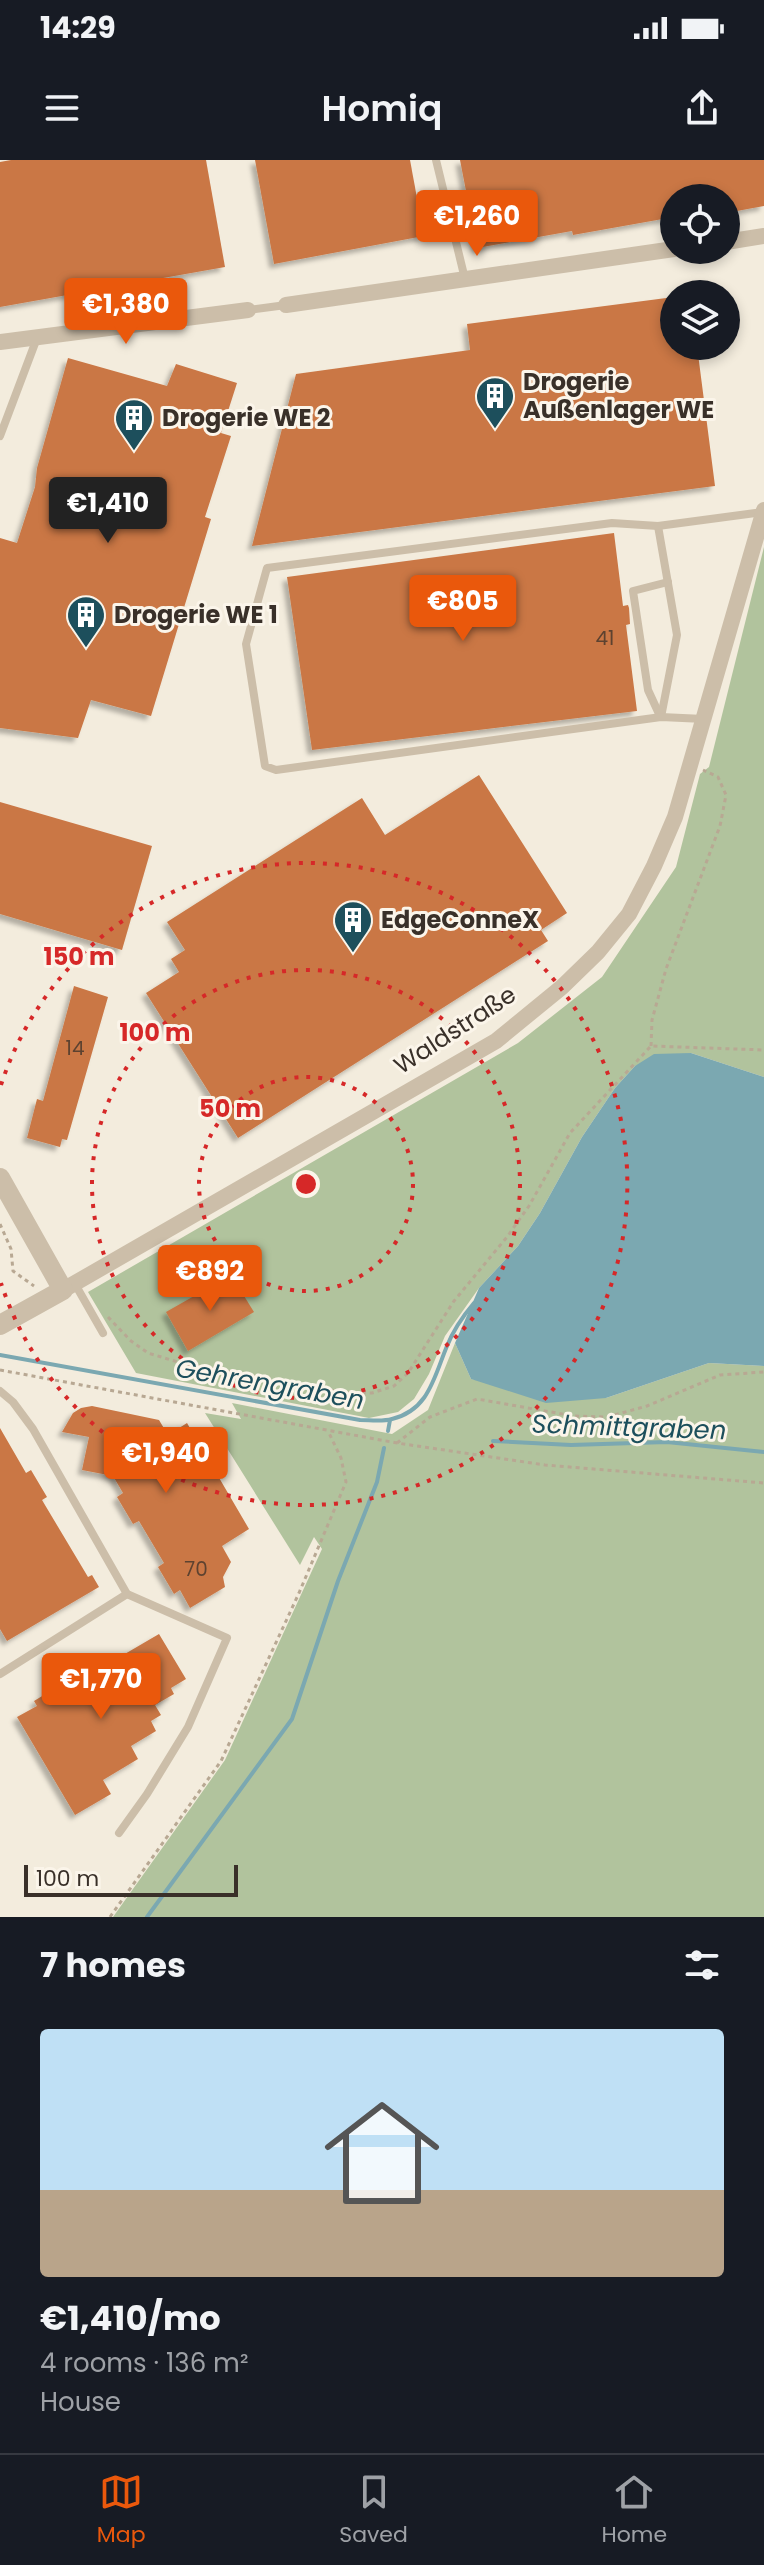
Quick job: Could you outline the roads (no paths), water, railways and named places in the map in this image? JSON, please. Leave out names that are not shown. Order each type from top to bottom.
[{"type":"street","points":[[740,240],[764,236]]},
{"type":"street","points":[[286,305],[660,251]]},
{"type":"street","points":[[0,342],[248,310]]},
{"type":"street","name":"Waldstraße","points":[[0,1325],[496,1041],[598,952],[629,914],[675,817],[764,511]]},
{"type":"street","points":[[0,1178],[69,1287]]},
{"type":"lane","points":[[436,160],[465,279]]},
{"type":"lane","points":[[248,310],[286,305]]},
{"type":"lane","points":[[0,436],[38,337]]},
{"type":"lane","points":[[704,719],[661,717],[276,770],[265,766],[246,644],[267,568],[612,523],[658,526],[764,511]]},
{"type":"lane","points":[[658,526],[677,635],[661,717]]},
{"type":"lane","points":[[661,717],[648,690],[633,591],[668,582]]},
{"type":"lane","points":[[69,1287],[93,1314],[103,1333]]},
{"type":"lane","points":[[0,1391],[13,1402],[33,1429],[127,1594],[227,1638],[188,1727],[119,1833]]},
{"type":"lane","points":[[0,1674],[127,1594]]},
{"type":"water","points":[[691,1053],[764,1077],[764,1366],[709,1363],[606,1398],[546,1403],[471,1379],[455,1343],[479,1288],[518,1246],[582,1137],[615,1088],[635,1066],[654,1054]]},
{"type":"waterway","name":"Gehrengraben","points":[[0,1355],[360,1420],[384,1420],[404,1415],[422,1400],[434,1380],[452,1335],[474,1303]]},
{"type":"waterway","points":[[388,1431],[390,1420]]},
{"type":"waterway","name":"Schmittgraben","points":[[493,1441],[571,1445],[667,1442],[764,1452]]},
{"type":"waterway","points":[[147,1917],[292,1719],[338,1581],[377,1482],[384,1448]]},
{"type":"place","name":"Drogerie Außenlager WE","points":[[495,430]]},
{"type":"place","name":"Drogerie WE 2","points":[[134,452]]},
{"type":"place","name":"Drogerie WE 1","points":[[86,649]]},
{"type":"place","name":"EdgeConneX","points":[[353,954]]}]
